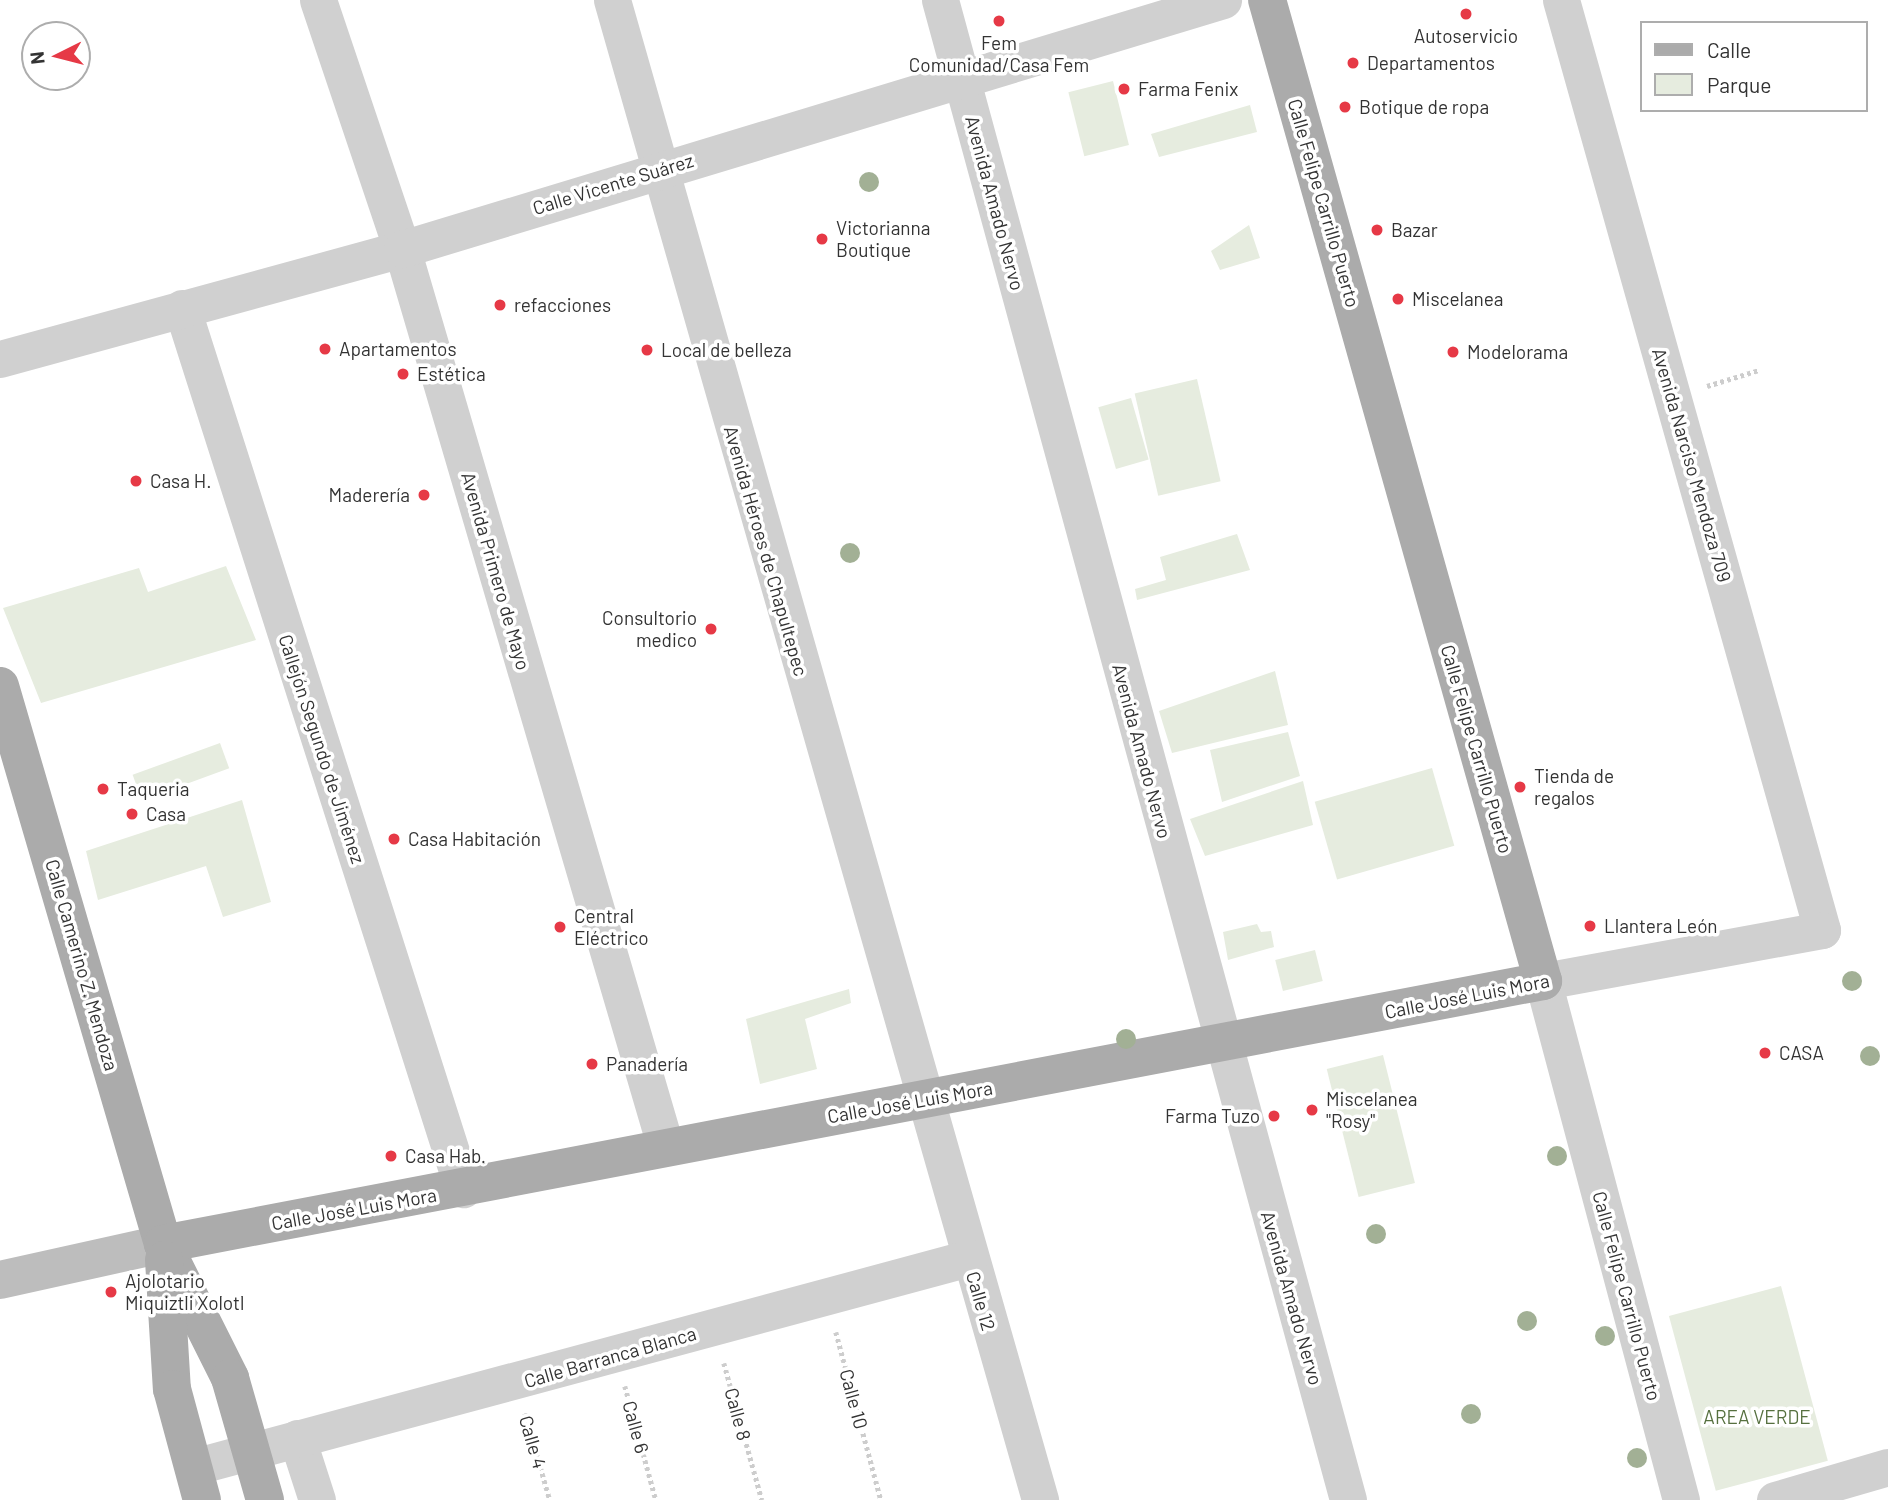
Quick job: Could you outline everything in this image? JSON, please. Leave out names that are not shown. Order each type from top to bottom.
[{"type":"main road","name":"Calle Felipe Carrillo Puerto","points":[[1266,0],[1543,981]]},
{"type":"main road","name":"Calle Camerino Z. Mendoza","points":[[0,686],[163,1244]]},
{"type":"main road","name":"Calle José Luis Mora","points":[[163,1244],[463,1189],[665,1146],[922,1101],[1543,981]]},
{"type":"main road","points":[[163,1244],[230,1378],[265,1500]]},
{"type":"main road","points":[[163,1244],[172,1389],[198,1484]]},
{"type":"street","name":"Avenida Primero de Mayo","points":[[318,0],[402,250],[665,1146]]},
{"type":"street","name":"Avenida Héroes de Chapultepec","points":[[612,0],[922,1101]]},
{"type":"street","name":"Avenida Amado Nervo","points":[[940,0],[1220,1043],[1348,1500]]},
{"type":"street","name":"Calle Vicente Suárez","points":[[0,359],[402,250],[961,75],[1223,0]]},
{"type":"street","name":"Avenida Narciso Mendoza 709","points":[[1561,0],[1822,930]]},
{"type":"street","name":"Callejón Segundo de Jiménez","points":[[182,308],[463,1189]]},
{"type":"street","name":"Calle José Luis Mora","points":[[1543,981],[1822,930]]},
{"type":"street","name":"Calle Felipe Carrillo Puerto","points":[[1543,981],[1681,1500]]},
{"type":"street","name":"Calle 12","points":[[922,1101],[1040,1500]]},
{"type":"street","name":"Calle José Luis Mora","points":[[0,1280],[163,1244]]},
{"type":"street","name":"Calle Barranca Blanca","points":[[198,1484],[250,1450],[517,1384],[969,1258]]},
{"type":"street","points":[[298,1438],[317,1500]]},
{"type":"street","points":[[1775,1500],[1888,1466]]},
{"type":"path","points":[[1706,386],[1759,370]]},
{"type":"path","name":"Calle 10","points":[[827,1297],[881,1500]]},
{"type":"path","name":"Calle 8","points":[[715,1327],[762,1500]]},
{"type":"path","name":"Calle 6","points":[[617,1355],[656,1500]]},
{"type":"path","name":"Calle 4","points":[[517,1384],[550,1500]]},
{"type":"green space","points":[[1113,81],[1129,145],[1084,156],[1068,92]]},
{"type":"green space","points":[[1250,105],[1257,132],[1159,157],[1151,134]]},
{"type":"green space","points":[[1249,225],[1260,258],[1220,270],[1211,251]]},
{"type":"green space","points":[[1197,379],[1221,481],[1158,496],[1135,393]]},
{"type":"green space","points":[[1131,398],[1149,460],[1116,469],[1098,407]]},
{"type":"green space","points":[[1237,534],[1250,570],[1137,600],[1135,589],[1166,580],[1160,557]]},
{"type":"green space","points":[[226,566],[256,640],[41,703],[3,608],[139,568],[148,592]]},
{"type":"green space","points":[[1275,671],[1288,725],[1172,753],[1159,711]]},
{"type":"green space","points":[[1288,732],[1300,776],[1222,802],[1210,750]]},
{"type":"green space","points":[[220,743],[229,768],[142,800],[133,775]]},
{"type":"green space","points":[[1432,768],[1454,846],[1337,879],[1315,802]]},
{"type":"green space","points":[[1303,781],[1313,825],[1205,856],[1190,819]]},
{"type":"green space","points":[[242,800],[271,902],[223,917],[206,866],[98,900],[86,851]]},
{"type":"green space","points":[[1257,924],[1261,932],[1271,931],[1274,947],[1228,960],[1223,932]]},
{"type":"green space","points":[[1315,950],[1323,981],[1283,991],[1275,960]]},
{"type":"green space","points":[[849,989],[851,1003],[805,1019],[817,1069],[760,1084],[746,1019]]},
{"type":"green space","points":[[1383,1055],[1415,1183],[1359,1197],[1327,1069]]},
{"type":"green space","name":"AREA VERDE","points":[[1781,1286],[1828,1461],[1716,1491],[1669,1316]]},
{"type":"place","name":"Autoservicio","points":[[1466,14]]},
{"type":"place","name":"Fem Comunidad/Casa Fem","points":[[999,21]]},
{"type":"place","name":"Departamentos","points":[[1353,63]]},
{"type":"place","name":"Farma Fenix","points":[[1124,89]]},
{"type":"place","name":"Botique de ropa","points":[[1345,107]]},
{"type":"place","name":"Bazar","points":[[1377,230]]},
{"type":"place","name":"Victorianna Boutique","points":[[822,239]]},
{"type":"place","name":"Miscelanea","points":[[1398,299]]},
{"type":"place","name":"refacciones","points":[[500,305]]},
{"type":"place","name":"Apartamentos","points":[[325,349]]},
{"type":"place","name":"Local de belleza","points":[[647,350]]},
{"type":"place","name":"Modelorama","points":[[1453,352]]},
{"type":"place","name":"Estética","points":[[403,374]]},
{"type":"place","name":"Casa H.","points":[[136,481]]},
{"type":"place","name":"Maderería","points":[[424,495]]},
{"type":"place","name":"Consultorio medico","points":[[711,629]]},
{"type":"place","name":"Tienda de regalos","points":[[1520,787]]},
{"type":"place","name":"Taqueria","points":[[103,789]]},
{"type":"place","name":"Casa","points":[[132,814]]},
{"type":"place","name":"Casa Habitación","points":[[394,839]]},
{"type":"place","name":"Llantera León","points":[[1590,926]]},
{"type":"place","name":"Central Eléctrico","points":[[560,927]]},
{"type":"place","name":"CASA","points":[[1765,1053]]},
{"type":"place","name":"Panadería","points":[[592,1064]]},
{"type":"place","name":"Miscelanea \"Rosy\"","points":[[1312,1110]]},
{"type":"place","name":"Farma Tuzo","points":[[1274,1116]]},
{"type":"place","name":"Casa Hab.","points":[[391,1156]]},
{"type":"place","name":"Ajolotario Miquiztli Xolotl","points":[[111,1292]]}]
